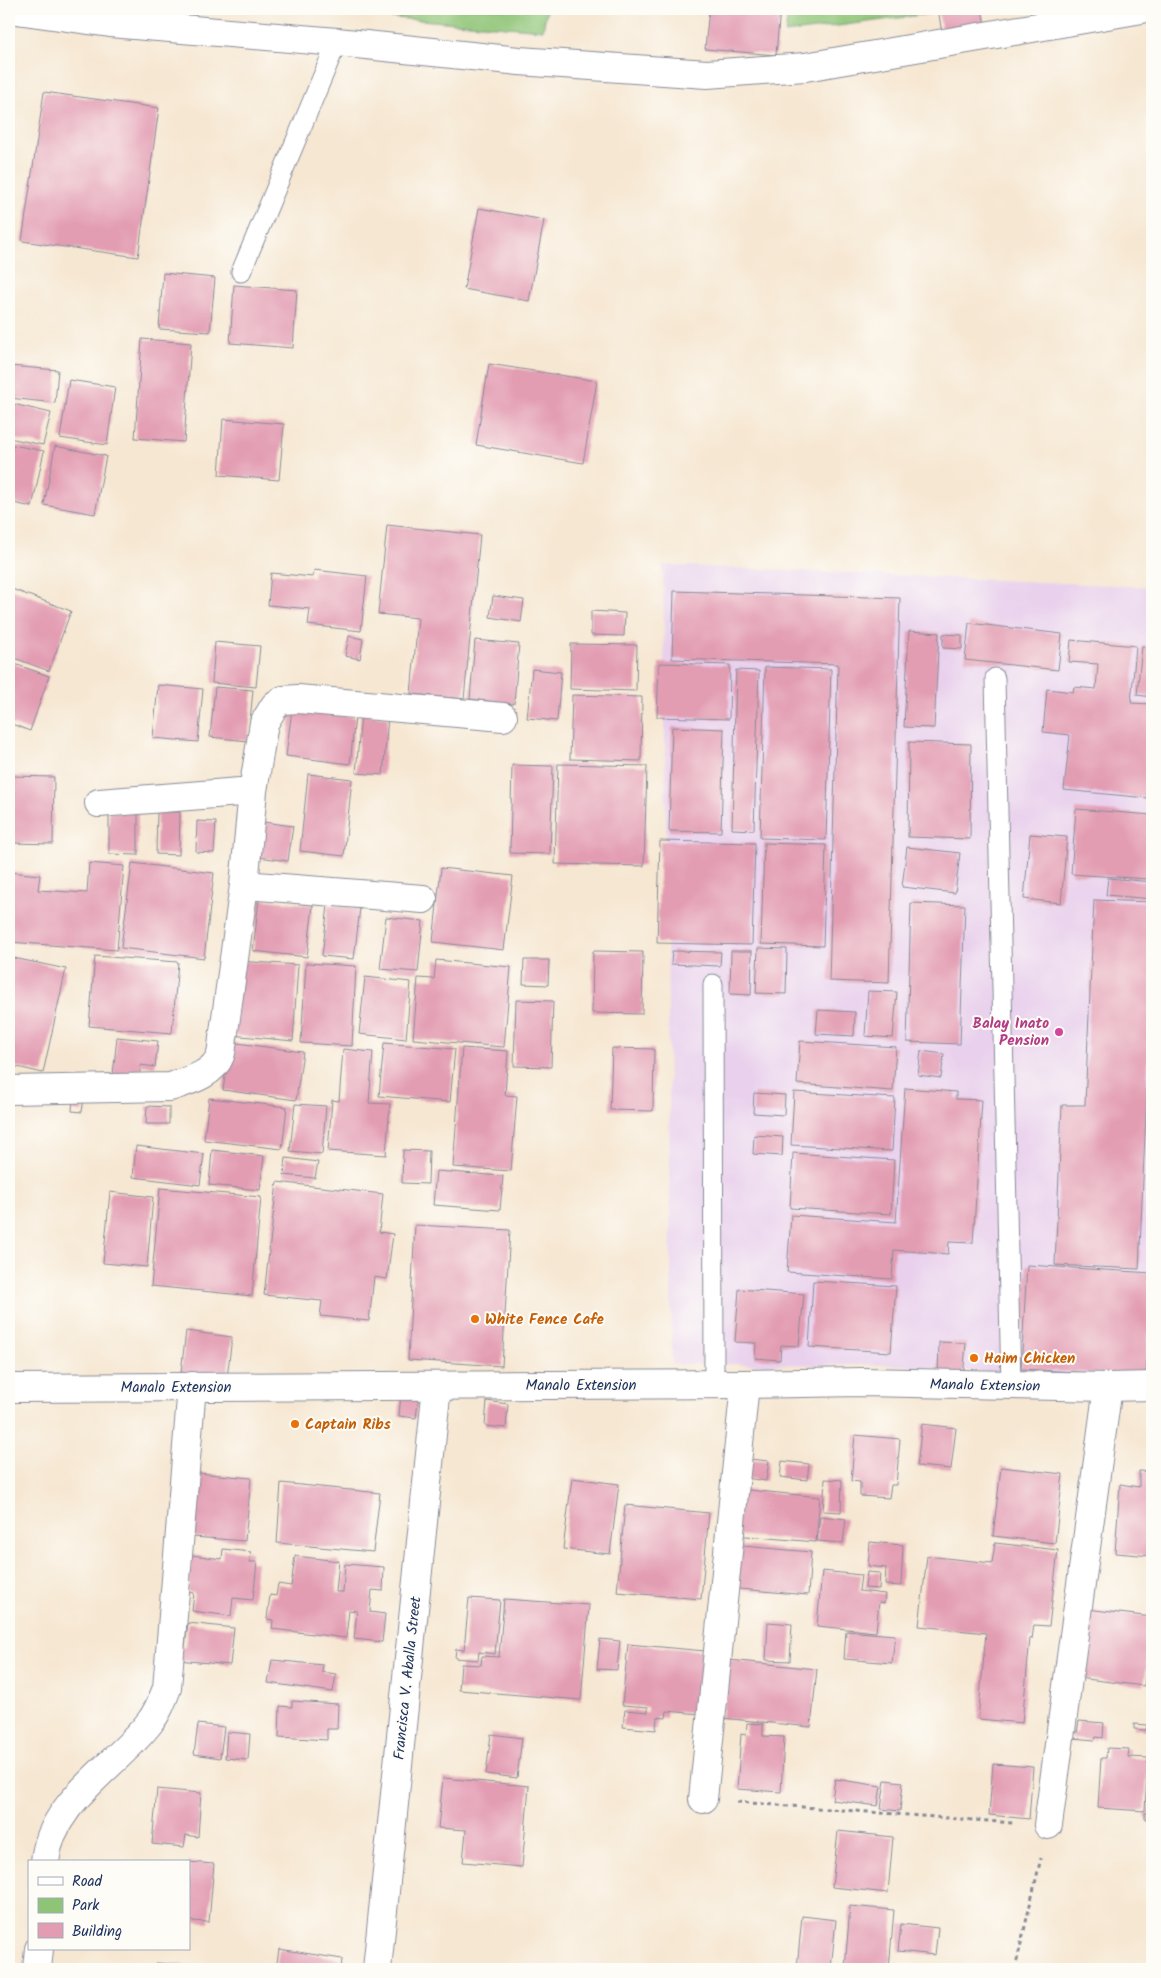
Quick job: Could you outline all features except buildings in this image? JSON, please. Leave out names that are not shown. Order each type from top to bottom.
[{"type":"street","points":[[9,9],[110,23],[338,42],[518,61],[707,74],[805,67],[1142,9]]},
{"type":"street","points":[[9,1090],[170,1087],[189,1081],[213,1068],[220,1056],[244,885],[253,791],[264,723],[275,705],[283,700],[298,699],[504,717]]},
{"type":"street","points":[[99,802],[253,791]]},
{"type":"street","points":[[244,885],[423,899]]},
{"type":"street","name":"Manalo Extension","points":[[9,1388],[862,1382],[1011,1386],[1152,1386]]},
{"type":"street","points":[[703,1799],[745,1384]]},
{"type":"street","points":[[45,1860],[51,1837],[61,1816],[149,1724],[159,1709],[168,1688],[192,1386]]},
{"type":"street","name":"Francisca V. Aballa Street","points":[[377,1969],[437,1386]]},
{"type":"street","points":[[1048,1826],[1108,1387]]},
{"type":"street","points":[[37,1969],[39,1950]]},
{"type":"lane","points":[[241,272],[338,42]]},
{"type":"lane","points":[[995,678],[1011,1386]]},
{"type":"lane","points":[[713,984],[714,1384]]},
{"type":"path","points":[[703,1799],[1048,1826],[1015,1969]]},
{"type":"shaded area","points":[[663,565],[1152,587],[1151,1386],[900,1365],[672,1364]]},
{"type":"green space","points":[[283,9],[547,9],[543,30]]},
{"type":"green space","points":[[789,9],[966,9],[785,33]]},
{"type":"place","name":"Balay Inato Pension","points":[[1059,1032]]},
{"type":"place","name":"White Fence Cafe","points":[[475,1319]]},
{"type":"place","name":"Haim Chicken","points":[[974,1358]]},
{"type":"place","name":"Captain Ribs","points":[[295,1424]]}]
